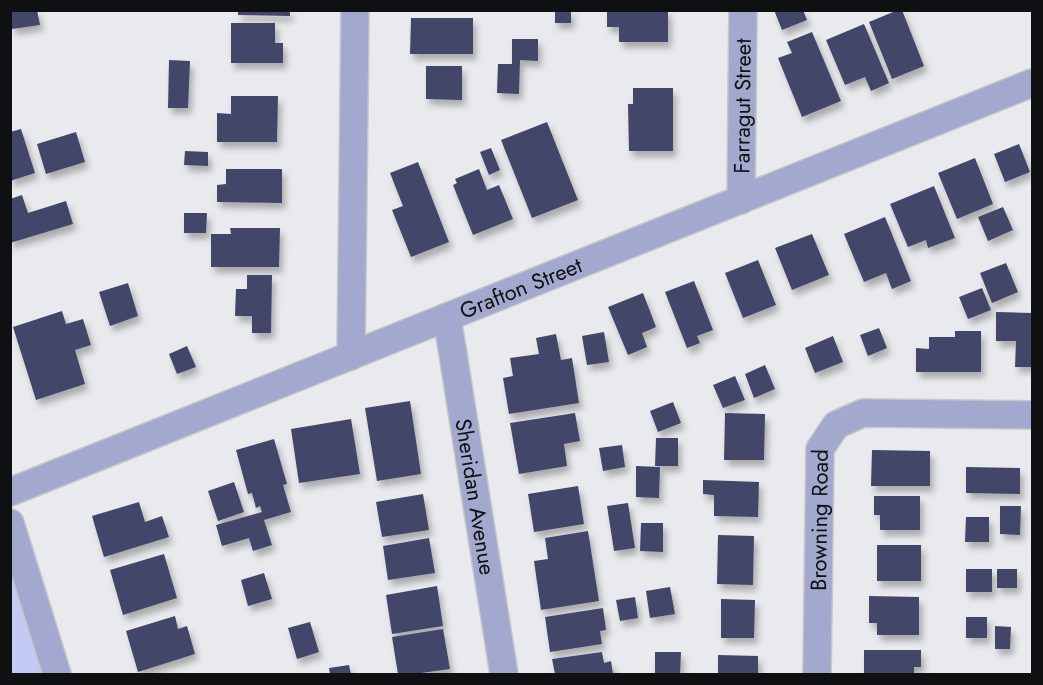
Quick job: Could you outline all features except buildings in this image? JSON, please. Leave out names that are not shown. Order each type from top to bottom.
[{"type":"street","points":[[351,356],[355,10]]},
{"type":"street","name":"Farragut Street","points":[[741,200],[743,10]]},
{"type":"street","name":"Grafton Street","points":[[10,492],[1032,83]]},
{"type":"street","name":"Sheridan Avenue","points":[[447,317],[504,675]]},
{"type":"street","name":"Browning Road","points":[[817,675],[820,449],[836,425],[863,413],[1032,415]]},
{"type":"street","points":[[10,523],[57,675]]},
{"type":"shaded area","points":[[11,523],[57,674],[11,674]]}]
